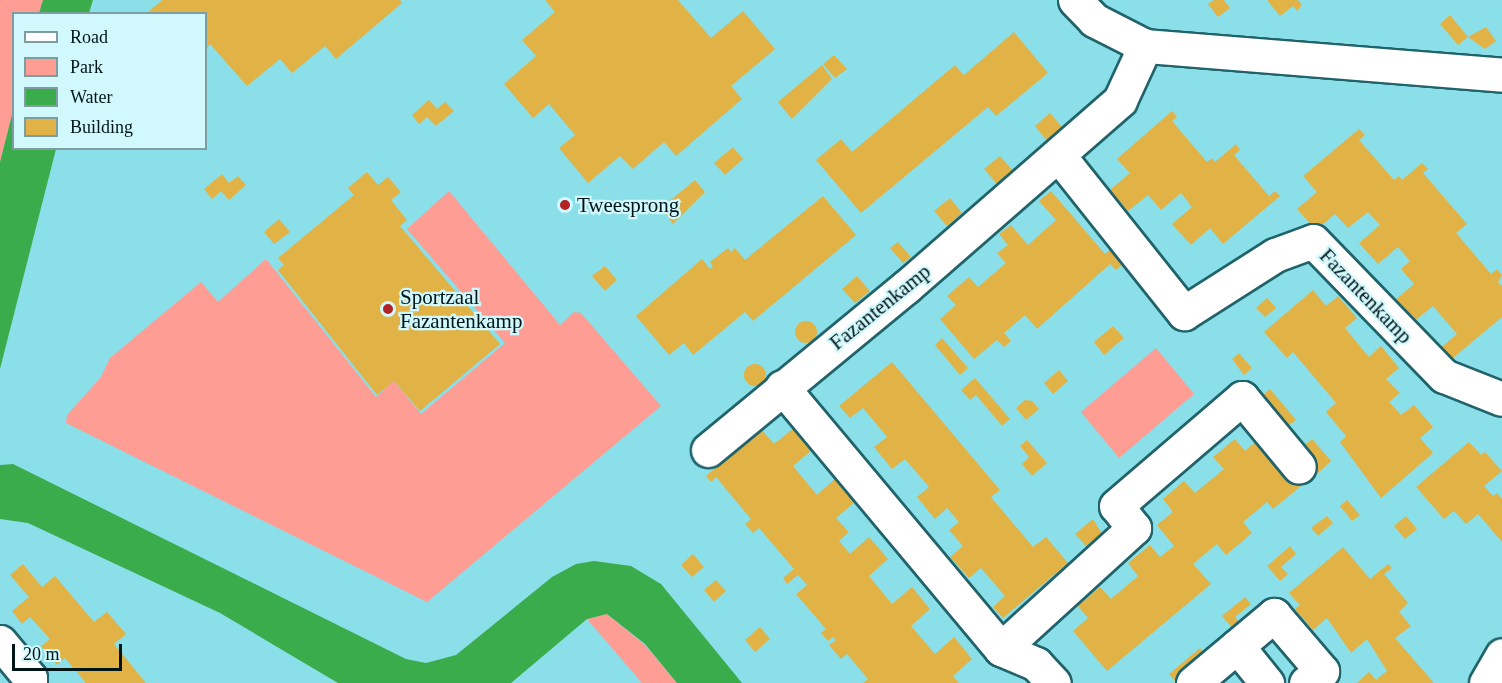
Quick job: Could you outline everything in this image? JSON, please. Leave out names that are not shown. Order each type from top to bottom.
[{"type":"street","points":[[1075,0],[1094,21],[1145,46],[1502,75]]},
{"type":"street","name":"Fazantenkamp","points":[[708,450],[1059,156],[1120,100],[1145,46]]},
{"type":"street","name":"Fazantenkamp","points":[[1059,156],[1184,313],[1275,255],[1313,241],[1444,376],[1502,399]]},
{"type":"street","points":[[782,387],[1002,649],[1036,664],[1054,683]]},
{"type":"street","points":[[1002,649],[1134,528],[1116,506],[1242,398],[1299,467]]},
{"type":"street","points":[[1193,683],[1274,615],[1322,671],[1306,683]]},
{"type":"street","points":[[0,642],[30,683]]},
{"type":"street","points":[[1237,646],[1267,683]]},
{"type":"street","points":[[1486,683],[1502,655]]},
{"type":"green space","points":[[0,0],[43,0],[39,12],[12,12],[12,115],[0,162]]},
{"type":"green space","points":[[449,191],[560,325],[574,312],[581,313],[661,406],[427,602],[66,423],[67,415],[101,377],[110,358],[201,282],[218,302],[266,259],[376,397],[394,381],[421,414],[505,343],[407,229]]},
{"type":"green space","points":[[1156,348],[1194,394],[1119,458],[1081,412]]},
{"type":"green space","points":[[607,614],[645,645],[677,683],[642,683],[587,619]]},
{"type":"water","points":[[43,0],[93,0],[89,12],[39,12]]},
{"type":"water","points":[[12,115],[12,150],[56,150],[0,369],[0,162]]},
{"type":"water","points":[[13,464],[406,659],[426,663],[456,655],[552,577],[576,564],[594,561],[631,566],[661,584],[742,683],[677,683],[645,644],[607,614],[587,619],[511,683],[338,683],[220,613],[28,523],[0,519],[0,465]]},
{"type":"building","points":[[162,0],[400,0],[402,3],[336,59],[325,46],[292,73],[280,59],[247,86],[210,44],[207,48],[207,12],[148,12]]},
{"type":"building","points":[[545,0],[678,0],[711,38],[743,11],[775,49],[731,86],[742,99],[676,156],[664,142],[633,169],[620,156],[588,183],[559,148],[575,135],[549,104],[533,118],[504,84],[536,56],[522,40],[555,12]]},
{"type":"building","points":[[1214,0],[1224,0],[1230,8],[1218,17],[1208,4]]},
{"type":"building","points":[[1267,0],[1298,0],[1302,5],[1297,11],[1293,6],[1280,16]]},
{"type":"building","points":[[1450,15],[1468,37],[1458,45],[1440,24]]},
{"type":"building","points":[[1486,27],[1496,41],[1485,49],[1468,37]]},
{"type":"building","points":[[1014,32],[1048,73],[996,116],[988,107],[861,213],[816,160],[841,139],[852,152],[955,65],[964,75]]},
{"type":"building","points":[[834,55],[847,69],[835,78],[823,64]]},
{"type":"building","points":[[822,65],[832,79],[792,119],[778,102]]},
{"type":"building","points":[[429,100],[437,109],[445,102],[454,111],[436,126],[427,117],[419,124],[412,115]]},
{"type":"building","points":[[1172,111],[1177,117],[1172,121],[1207,162],[1212,158],[1215,162],[1236,144],[1240,150],[1234,155],[1269,196],[1275,191],[1280,196],[1223,244],[1210,228],[1191,245],[1172,224],[1192,207],[1181,193],[1161,210],[1148,195],[1128,211],[1110,190],[1130,173],[1117,159]]},
{"type":"building","points":[[1050,113],[1063,128],[1047,141],[1035,126]]},
{"type":"building","points":[[1359,129],[1365,135],[1359,140],[1394,180],[1399,176],[1402,180],[1422,163],[1428,169],[1423,173],[1467,224],[1456,233],[1491,274],[1497,269],[1502,275],[1498,282],[1502,286],[1502,317],[1447,363],[1437,351],[1457,334],[1433,306],[1412,323],[1394,301],[1414,284],[1401,269],[1410,261],[1398,247],[1378,264],[1359,243],[1380,225],[1368,212],[1348,228],[1335,214],[1316,230],[1297,209],[1317,192],[1303,176]]},
{"type":"building","points":[[733,147],[743,159],[725,175],[714,163]]},
{"type":"building","points":[[1000,156],[1013,171],[997,184],[984,169]]},
{"type":"building","points":[[367,172],[378,185],[388,177],[401,192],[391,200],[407,220],[400,226],[500,344],[420,411],[394,381],[377,395],[278,270],[284,265],[278,258],[354,195],[348,188]]},
{"type":"building","points":[[222,174],[229,183],[238,176],[246,185],[229,200],[221,191],[212,199],[204,189]]},
{"type":"building","points":[[695,180],[705,192],[673,224],[661,208]]},
{"type":"building","points":[[1051,191],[1105,254],[1113,247],[1126,262],[1116,270],[1110,264],[1037,329],[1025,315],[1004,333],[1011,341],[1004,347],[997,340],[974,359],[940,319],[956,305],[947,296],[969,277],[978,287],[1006,263],[997,253],[1008,245],[999,234],[1011,225],[1028,245],[1056,220],[1039,201]]},
{"type":"building","points":[[823,196],[856,235],[753,321],[745,312],[693,355],[684,343],[669,355],[636,316],[702,259],[710,269],[713,266],[710,262],[728,248],[731,252],[735,248],[745,260]]},
{"type":"building","points":[[950,198],[962,213],[947,226],[934,211]]},
{"type":"building","points":[[279,219],[290,232],[274,244],[264,232]]},
{"type":"building","points":[[898,242],[911,257],[903,263],[890,248]]},
{"type":"building","points":[[605,266],[617,280],[605,291],[592,276]]},
{"type":"building","points":[[857,276],[870,291],[855,303],[842,289]]},
{"type":"building","points":[[1313,290],[1326,306],[1338,296],[1357,318],[1345,328],[1369,357],[1381,346],[1399,368],[1386,379],[1400,393],[1389,402],[1401,415],[1414,405],[1433,427],[1420,438],[1433,453],[1381,498],[1340,442],[1346,436],[1326,412],[1336,403],[1293,352],[1287,358],[1264,332]]},
{"type":"building","points":[[1267,298],[1276,308],[1265,317],[1256,308]]},
{"type":"building","points":[[806,321],[814,324],[817,332],[814,340],[806,343],[798,340],[795,332],[798,324]]},
{"type":"building","points":[[1113,326],[1124,338],[1104,355],[1094,342]]},
{"type":"building","points":[[942,338],[968,368],[960,375],[935,345]]},
{"type":"building","points":[[1239,353],[1252,368],[1244,375],[1232,359]]},
{"type":"building","points":[[892,362],[1000,490],[991,497],[1033,547],[1046,537],[1068,563],[1003,618],[993,607],[1005,596],[981,568],[969,578],[950,557],[963,546],[949,530],[959,522],[947,508],[935,519],[917,497],[929,487],[905,459],[892,469],[874,447],[887,437],[863,408],[850,418],[839,406]]},
{"type":"building","points":[[755,364],[763,367],[766,375],[763,383],[755,386],[747,383],[744,375],[747,367]]},
{"type":"building","points":[[1059,370],[1068,381],[1053,394],[1044,383]]},
{"type":"building","points":[[975,378],[1010,419],[1002,426],[976,395],[970,400],[961,390]]},
{"type":"building","points":[[1270,389],[1296,420],[1288,426],[1262,396]]},
{"type":"building","points":[[1025,400],[1032,401],[1039,409],[1026,420],[1016,408]]},
{"type":"building","points":[[794,428],[812,450],[793,466],[817,495],[836,478],[856,501],[836,518],[849,532],[839,541],[850,554],[869,537],[888,559],[869,576],[892,604],[912,587],[930,609],[911,626],[935,654],[954,637],[972,659],[953,676],[959,683],[863,683],[868,679],[847,654],[841,659],[829,645],[836,640],[833,637],[828,641],[821,633],[826,629],[796,594],[807,585],[798,575],[787,584],[783,578],[794,569],[759,528],[753,533],[745,524],[751,519],[716,477],[711,482],[706,476],[761,429],[774,444]]},
{"type":"building","points":[[1260,438],[1301,486],[1273,509],[1267,502],[1243,522],[1252,533],[1226,555],[1217,544],[1193,564],[1211,584],[1107,671],[1073,631],[1088,618],[1078,606],[1100,587],[1111,599],[1138,576],[1128,563],[1150,545],[1160,557],[1174,546],[1157,525],[1173,512],[1163,499],[1184,481],[1195,493],[1224,469],[1213,457],[1235,439],[1245,451]]},
{"type":"building","points":[[1312,439],[1331,461],[1317,474],[1310,467],[1318,461],[1305,445]]},
{"type":"building","points":[[1027,440],[1047,463],[1032,476],[1022,464],[1029,457],[1020,446]]},
{"type":"building","points":[[1469,442],[1481,455],[1485,452],[1502,471],[1484,486],[1493,496],[1497,493],[1502,499],[1502,542],[1478,514],[1466,524],[1454,511],[1444,519],[1416,487]]},
{"type":"building","points":[[1347,500],[1360,515],[1352,521],[1340,506]]},
{"type":"building","points":[[1327,516],[1333,523],[1318,536],[1311,528]]},
{"type":"building","points":[[1406,516],[1417,529],[1405,539],[1394,526]]},
{"type":"building","points":[[1093,519],[1102,534],[1086,546],[1075,534]]},
{"type":"building","points":[[1290,546],[1296,554],[1281,567],[1288,574],[1280,581],[1267,566]]},
{"type":"building","points":[[1343,547],[1370,579],[1388,564],[1392,568],[1384,574],[1408,603],[1399,612],[1411,626],[1395,638],[1434,683],[1357,683],[1369,672],[1376,680],[1387,671],[1367,639],[1351,653],[1327,618],[1313,630],[1295,609],[1300,605],[1289,593]]},
{"type":"building","points":[[693,554],[704,567],[692,577],[681,565]]},
{"type":"building","points":[[23,564],[42,587],[55,576],[94,622],[107,612],[126,634],[114,644],[146,683],[86,683],[65,658],[57,665],[41,646],[50,639],[30,617],[22,624],[12,611],[29,597],[10,575]]},
{"type":"building","points":[[716,580],[726,591],[714,602],[704,590]]},
{"type":"building","points":[[1245,597],[1251,604],[1235,617],[1242,625],[1235,631],[1222,616]]},
{"type":"building","points":[[760,627],[770,639],[755,652],[745,640]]},
{"type":"building","points":[[1200,648],[1206,655],[1175,681],[1169,674]]},
{"type":"place","name":"Tweesprong","points":[[565,205]]},
{"type":"place","name":"Sportzaal Fazantenkamp","points":[[388,309]]}]
